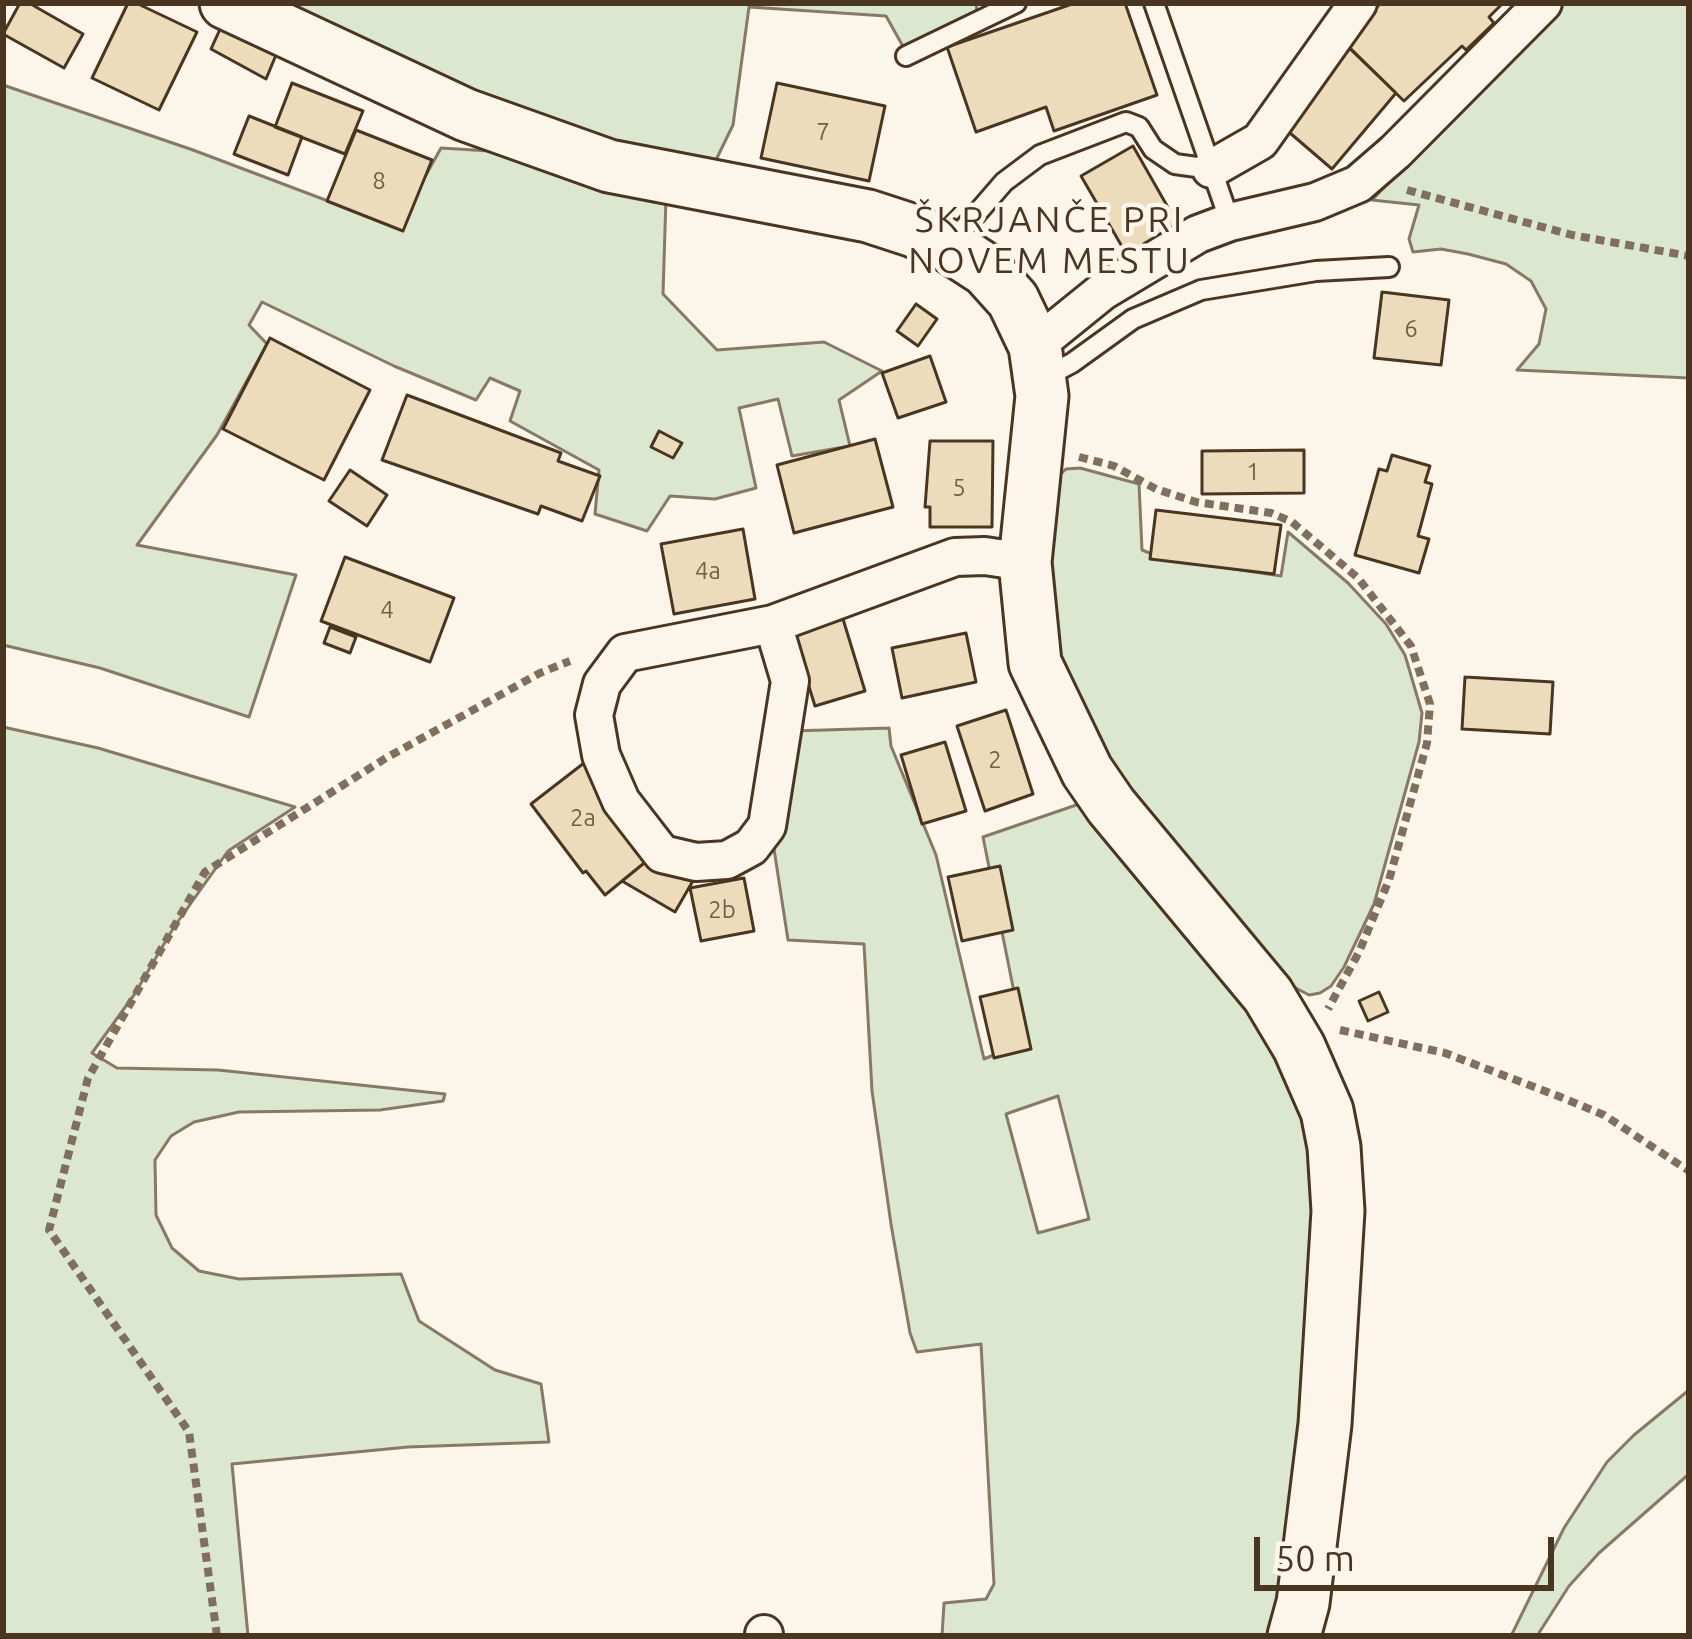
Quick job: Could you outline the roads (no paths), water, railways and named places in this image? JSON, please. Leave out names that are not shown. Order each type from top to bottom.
[{"type":"street","points":[[226,3],[466,116],[609,166],[868,216],[949,246],[986,270],[1013,300],[1037,363],[1037,447],[1025,562],[1035,663],[1087,771],[1307,1036],[1327,1111],[1338,1211],[1325,1424],[1303,1603],[1294,1636]]},
{"type":"street","points":[[1211,169],[1260,141],[1358,3]]},
{"type":"street","points":[[1037,363],[1103,291],[1198,235],[1315,202],[1358,184],[1543,3]]},
{"type":"street","points":[[772,625],[790,681],[767,826],[751,848],[727,860],[696,862],[662,854],[621,801],[602,755],[594,715],[602,684],[625,652],[772,625],[955,557],[1025,562]]},
{"type":"lane","points":[[906,56],[1016,3]]},
{"type":"lane","points":[[1154,3],[1230,223]]},
{"type":"lane","points":[[949,246],[1004,182],[1040,155],[1100,129],[1126,122],[1139,127],[1153,149],[1175,164],[1211,169]]},
{"type":"lane","points":[[1037,363],[1072,363],[1133,319],[1201,290],[1316,271],[1389,267]]},
{"type":"district","name":"ŠKRJANČE PRI NOVEM MESTU","points":[[1050,240]]}]
